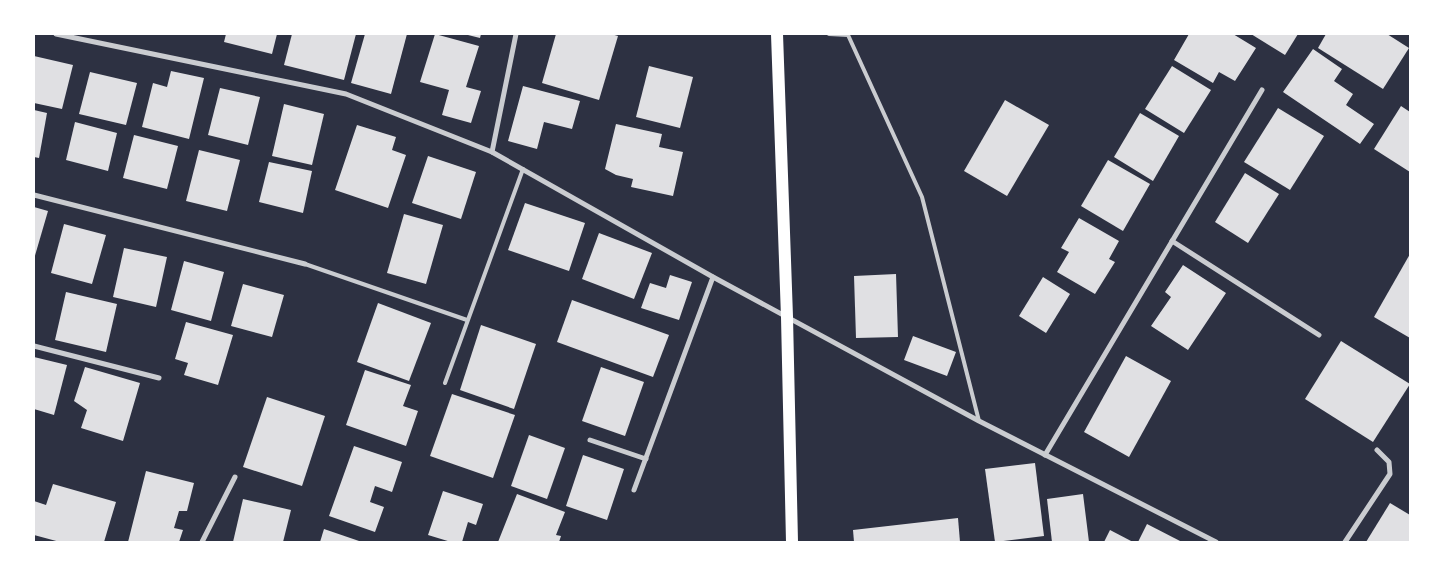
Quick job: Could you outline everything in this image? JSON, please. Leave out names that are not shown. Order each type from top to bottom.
[{"type":"main road","points":[[776,34],[787,317],[792,542]]},
{"type":"street","points":[[56,34],[346,94],[492,152],[713,277],[979,422],[1216,542]]},
{"type":"street","points":[[492,152],[516,34]]},
{"type":"street","points":[[1044,455],[1262,90]]},
{"type":"street","points":[[34,195],[305,264]]},
{"type":"street","points":[[1172,241],[1319,335]]},
{"type":"street","points":[[634,490],[713,277]]},
{"type":"street","points":[[34,346],[159,378]]},
{"type":"street","points":[[590,440],[646,459]]},
{"type":"street","points":[[1345,542],[1390,474],[1389,462],[1377,450]]},
{"type":"street","points":[[202,542],[235,477]]},
{"type":"lane","points":[[829,34],[848,35],[922,197],[979,422]]},
{"type":"lane","points":[[445,383],[523,169]]},
{"type":"lane","points":[[305,264],[467,320]]},
{"type":"building","points":[[226,34],[277,34],[272,54],[224,42]]},
{"type":"building","points":[[292,34],[356,34],[344,80],[284,65]]},
{"type":"building","points":[[365,34],[407,34],[391,94],[351,83]]},
{"type":"building","points":[[435,34],[479,46],[466,87],[481,91],[471,123],[442,115],[449,90],[420,82]]},
{"type":"building","points":[[464,34],[481,34],[480,38]]},
{"type":"building","points":[[556,34],[611,34],[618,36],[599,100],[542,83]]},
{"type":"building","points":[[1189,34],[1233,34],[1256,48],[1235,81],[1219,72],[1213,83],[1174,60]]},
{"type":"building","points":[[1251,34],[1298,34],[1285,55]]},
{"type":"building","points":[[1326,34],[1387,34],[1409,48],[1383,89],[1318,48]]},
{"type":"building","points":[[1313,49],[1342,69],[1334,81],[1353,94],[1346,105],[1374,124],[1360,144],[1283,92]]},
{"type":"building","points":[[34,56],[73,65],[62,109],[34,103]]},
{"type":"building","points":[[649,66],[693,77],[680,128],[636,117]]},
{"type":"building","points":[[1172,66],[1211,90],[1184,133],[1145,109]]},
{"type":"building","points":[[171,71],[204,78],[189,139],[142,127],[153,83],[167,87]]},
{"type":"building","points":[[90,72],[137,83],[126,125],[79,114]]},
{"type":"building","points":[[523,86],[580,101],[572,129],[544,122],[537,149],[508,141]]},
{"type":"building","points":[[220,88],[260,97],[248,145],[208,135]]},
{"type":"building","points":[[1005,100],[1049,125],[1007,196],[964,171]]},
{"type":"building","points":[[284,104],[324,114],[312,165],[272,156]]},
{"type":"building","points":[[1401,106],[1410,112],[1410,172],[1374,149]]},
{"type":"building","points":[[1278,108],[1324,136],[1290,190],[1244,162]]},
{"type":"building","points":[[34,110],[47,113],[39,158],[34,157]]},
{"type":"building","points":[[1140,113],[1179,136],[1153,181],[1114,157]]},
{"type":"building","points":[[75,122],[117,133],[108,171],[66,160]]},
{"type":"building","points":[[616,124],[662,134],[659,147],[683,152],[673,196],[631,187],[633,179],[616,175],[605,169]]},
{"type":"building","points":[[357,125],[396,137],[392,150],[406,155],[388,208],[335,190]]},
{"type":"building","points":[[134,135],[178,146],[167,189],[123,178]]},
{"type":"building","points":[[199,150],[240,160],[227,211],[186,201]]},
{"type":"building","points":[[428,156],[476,172],[461,219],[412,203]]},
{"type":"building","points":[[1108,160],[1150,184],[1123,231],[1081,206]]},
{"type":"building","points":[[269,162],[312,171],[303,213],[259,202]]},
{"type":"building","points":[[1245,173],[1279,194],[1248,243],[1215,222]]},
{"type":"building","points":[[525,203],[585,223],[569,271],[508,250]]},
{"type":"building","points":[[34,207],[48,211],[34,259]]},
{"type":"building","points":[[404,214],[443,225],[426,284],[387,273]]},
{"type":"building","points":[[1079,218],[1119,241],[1109,259],[1115,262],[1095,294],[1057,272],[1069,252],[1061,248]]},
{"type":"building","points":[[64,224],[106,235],[92,284],[51,273]]},
{"type":"building","points":[[599,233],[652,253],[634,299],[582,279]]},
{"type":"building","points":[[124,248],[167,257],[156,307],[113,297]]},
{"type":"building","points":[[1410,254],[1410,338],[1374,317]]},
{"type":"building","points":[[184,261],[224,272],[211,321],[171,310]]},
{"type":"building","points":[[1183,265],[1226,293],[1188,350],[1151,326],[1171,297],[1165,292]]},
{"type":"building","points":[[896,274],[898,337],[856,338],[854,276]]},
{"type":"building","points":[[670,275],[692,282],[679,320],[641,308],[650,283],[666,288]]},
{"type":"building","points":[[1043,277],[1070,294],[1046,333],[1019,316]]},
{"type":"building","points":[[243,284],[284,295],[272,337],[231,326]]},
{"type":"building","points":[[66,292],[117,304],[106,352],[55,340]]},
{"type":"building","points":[[572,300],[669,335],[653,377],[557,342]]},
{"type":"building","points":[[378,303],[431,323],[409,381],[357,362]]},
{"type":"building","points":[[186,322],[233,335],[218,385],[184,375],[188,363],[175,359]]},
{"type":"building","points":[[481,325],[536,344],[514,409],[460,390]]},
{"type":"building","points":[[913,336],[956,352],[947,376],[904,360]]},
{"type":"building","points":[[1341,341],[1410,384],[1373,442],[1305,399]]},
{"type":"building","points":[[1126,356],[1171,381],[1129,457],[1084,432]]},
{"type":"building","points":[[34,357],[67,365],[54,415],[34,409]]},
{"type":"building","points":[[85,367],[140,383],[123,441],[81,428],[87,410],[74,401]]},
{"type":"building","points":[[601,367],[644,382],[625,436],[582,421]]},
{"type":"building","points":[[365,370],[411,385],[403,406],[418,411],[406,446],[346,425]]},
{"type":"building","points":[[452,394],[515,415],[493,478],[430,456]]},
{"type":"building","points":[[267,397],[325,416],[302,486],[243,467]]},
{"type":"building","points":[[529,435],[565,448],[547,499],[511,486]]},
{"type":"building","points":[[354,446],[402,462],[392,492],[375,486],[370,502],[384,507],[375,532],[329,516]]},
{"type":"building","points":[[583,455],[624,469],[607,520],[566,506]]},
{"type":"building","points":[[1035,463],[1044,536],[995,542],[985,469]]},
{"type":"building","points":[[146,471],[194,483],[187,511],[179,511],[174,528],[183,530],[179,542],[128,542]]},
{"type":"building","points":[[53,484],[116,502],[104,542],[60,542],[34,535],[34,501],[46,505]]},
{"type":"building","points":[[443,491],[483,504],[476,525],[468,522],[462,542],[451,542],[428,535]]},
{"type":"building","points":[[517,494],[565,512],[556,535],[561,536],[559,542],[498,542]]},
{"type":"building","points":[[1083,494],[1089,542],[1052,542],[1047,499]]},
{"type":"building","points":[[243,499],[291,510],[283,542],[233,542]]},
{"type":"building","points":[[1390,503],[1410,515],[1410,542],[1366,542]]},
{"type":"building","points":[[958,518],[960,542],[854,542],[853,530]]},
{"type":"building","points":[[1147,524],[1182,542],[1138,542]]},
{"type":"building","points":[[324,529],[362,542],[320,542]]},
{"type":"building","points":[[1110,530],[1133,542],[1104,542]]}]
